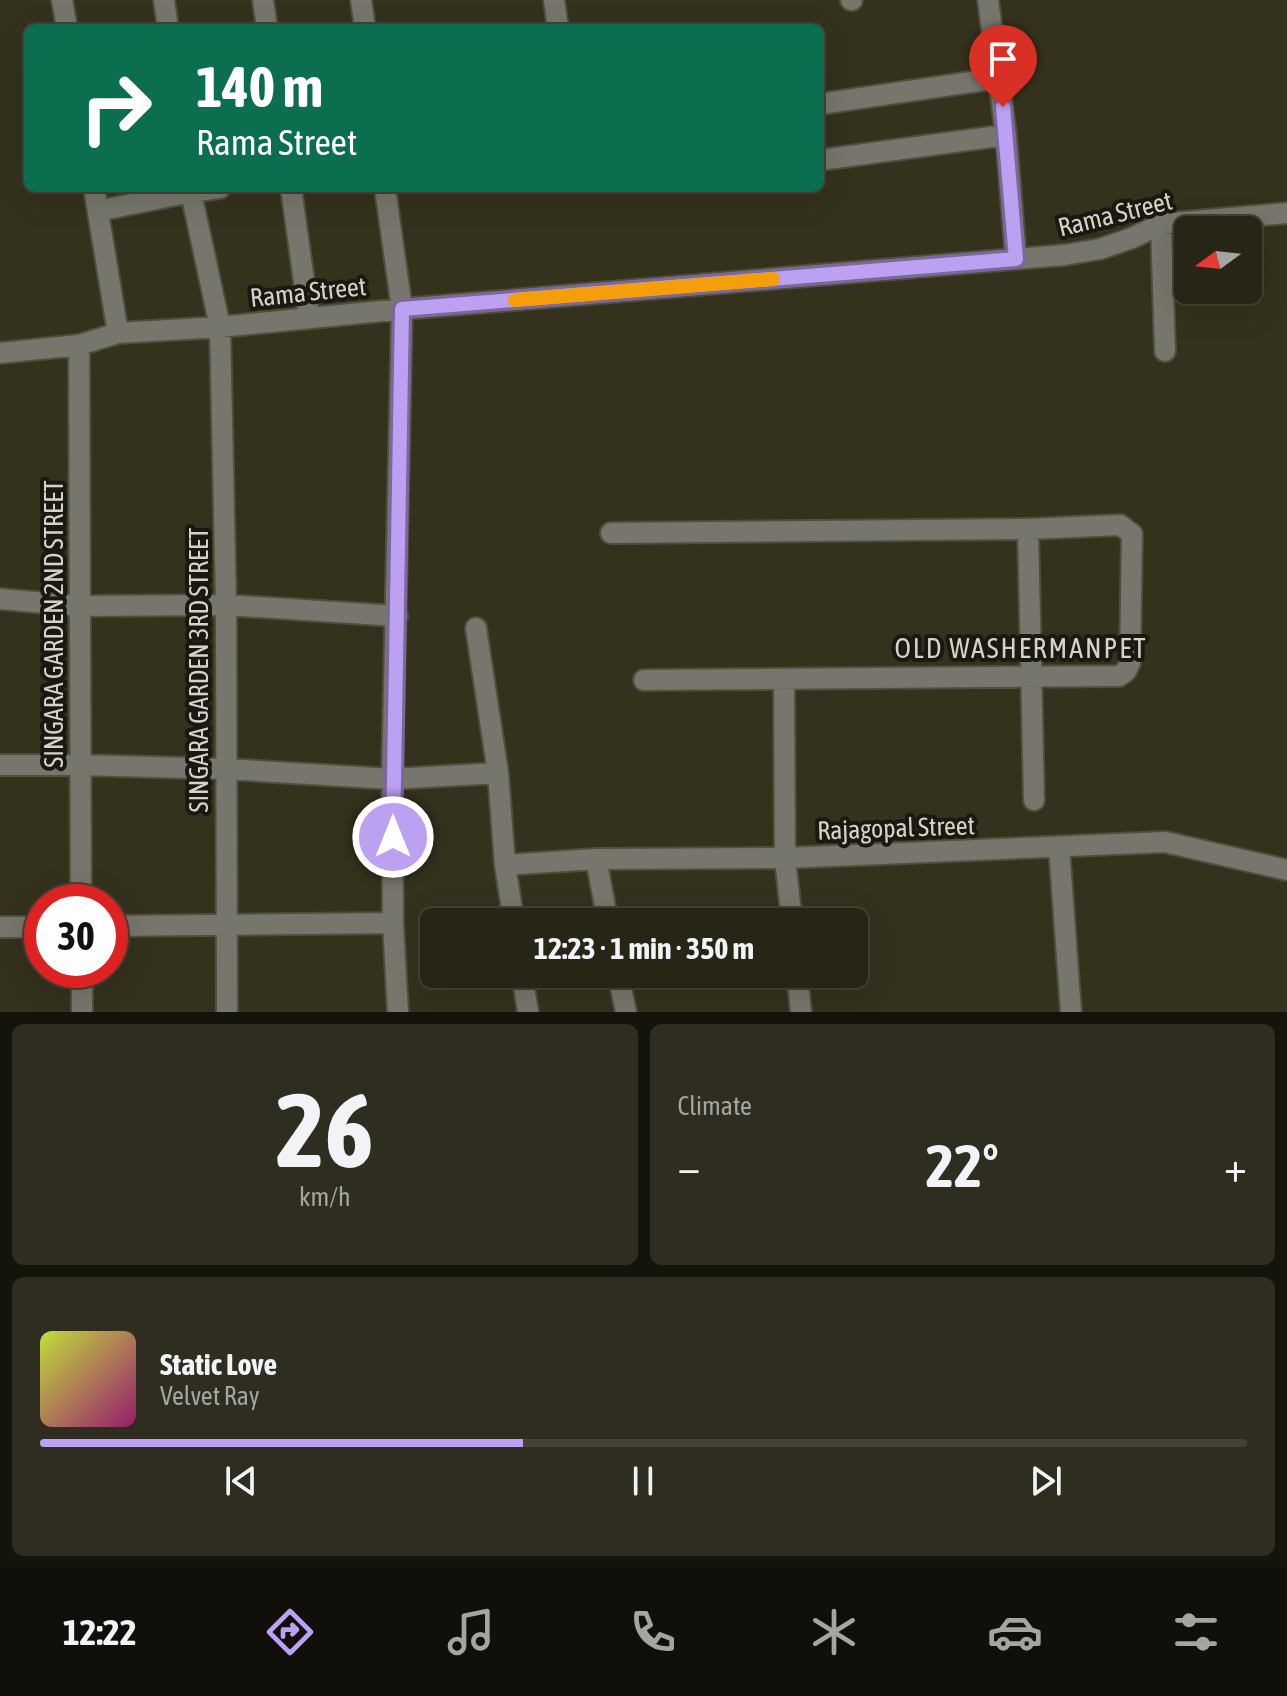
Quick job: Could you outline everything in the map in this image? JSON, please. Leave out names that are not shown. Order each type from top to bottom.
[{"type":"street","points":[[62,0],[66,24]]},
{"type":"street","points":[[164,0],[167,24]]},
{"type":"street","points":[[263,0],[266,24]]},
{"type":"street","points":[[361,0],[364,24]]},
{"type":"street","points":[[554,0],[557,24]]},
{"type":"street","points":[[988,0],[1006,135],[1016,259]]},
{"type":"street","points":[[824,103],[999,78]]},
{"type":"street","points":[[824,159],[1006,135]]},
{"type":"street","points":[[95,192],[118,333]]},
{"type":"street","points":[[98,211],[181,192]]},
{"type":"street","name":"SINGARA GARDEN 3RD STREET","points":[[190,192],[220,327],[226,605],[227,1012]]},
{"type":"street","points":[[292,192],[309,317]]},
{"type":"street","points":[[386,192],[402,309],[392,779],[393,923],[398,1012]]},
{"type":"street","name":"Rama Street","points":[[0,353],[79,345],[118,333],[220,327],[402,309],[1064,255],[1100,249],[1161,224],[1287,213]]},
{"type":"street","points":[[1161,224],[1165,351]]},
{"type":"street","name":"SINGARA GARDEN 2ND STREET","points":[[79,345],[81,884]]},
{"type":"street","points":[[611,533],[1028,529],[1120,525],[1132,534],[1130,663],[1119,676],[644,680]]},
{"type":"street","points":[[1028,529],[1034,800]]},
{"type":"street","points":[[0,599],[80,606],[226,605],[397,616]]},
{"type":"street","points":[[476,628],[498,773],[512,908]]},
{"type":"street","points":[[784,679],[785,858],[790,908]]},
{"type":"street","points":[[0,765],[226,769],[392,779],[498,773]]},
{"type":"street","name":"Rajagopal Street","points":[[505,865],[596,859],[785,858],[1165,842],[1287,870]]},
{"type":"street","points":[[1059,847],[1071,1012]]},
{"type":"street","points":[[596,859],[605,908]]},
{"type":"street","points":[[128,926],[393,923]]},
{"type":"street","points":[[0,927],[24,927]]},
{"type":"street","points":[[82,988],[82,1012]]},
{"type":"street","points":[[524,988],[528,1012]]},
{"type":"street","points":[[621,988],[626,1012]]},
{"type":"street","points":[[798,988],[801,1012]]},
{"type":"slow traffic","points":[[515,300],[773,279]]},
{"type":"district","name":"OLD WASHERMANPET","points":[[1021,648]]},
{"type":"route","points":[[393,837],[402,309],[1016,259],[1003,107]]}]
